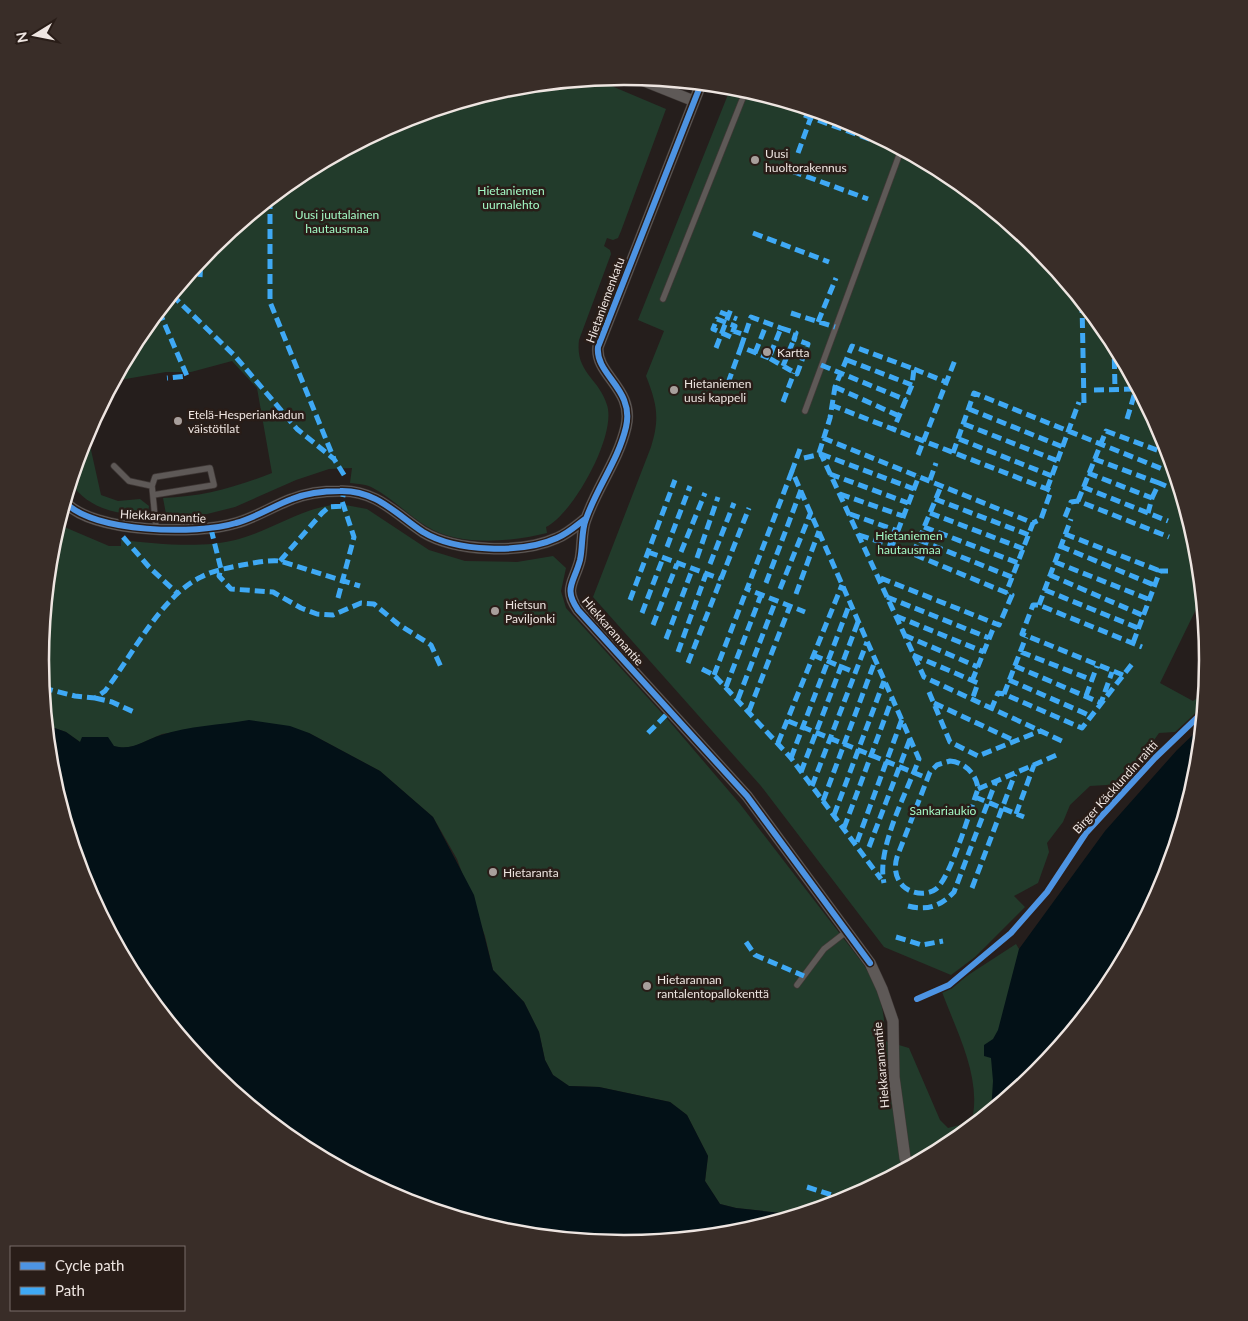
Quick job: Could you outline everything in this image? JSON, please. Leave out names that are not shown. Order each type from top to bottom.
[{"type":"street","points":[[657,86],[694,101]]},
{"type":"street","name":"Hietaniemenkatu","points":[[585,520],[610,472],[626,426],[627,409],[622,394],[599,359],[598,347],[699,90]]},
{"type":"street","name":"Hiekkarannantie","points":[[70,506],[82,516],[118,525],[211,529],[237,523],[293,498],[328,491],[344,491],[370,496],[386,503],[426,533],[451,542],[475,546],[516,548],[553,540],[585,520]]},
{"type":"street","name":"Hiekkarannantie","points":[[585,520],[580,559],[569,592],[570,598],[583,616],[747,796],[870,963],[893,1021],[894,1077],[905,1158],[907,1161]]},
{"type":"lane","points":[[663,299],[743,98]]},
{"type":"lane","points":[[805,411],[899,155]]},
{"type":"lane","points":[[114,466],[129,481],[152,486]]},
{"type":"lane","points":[[153,495],[214,485],[210,468],[155,477],[152,486],[156,528]]},
{"type":"lane","points":[[797,985],[824,949],[846,932]]},
{"type":"green space","points":[[610,85],[666,109],[618,238],[613,240],[607,238],[604,246],[610,250],[611,254],[579,340],[579,351],[584,368],[599,388],[607,405],[608,418],[605,435],[599,453],[580,491],[557,519],[546,527],[547,533],[518,539],[486,541],[470,540],[439,533],[419,522],[373,488],[350,483],[352,468],[329,469],[296,480],[235,507],[207,514],[166,514],[163,498],[192,496],[219,490],[246,483],[272,473],[257,388],[232,361],[191,372],[166,372],[122,380],[168,310],[217,254],[274,204],[336,162],[404,129],[439,116],[512,96],[549,90]]},
{"type":"green space","name":"Hietaniemen hautausmaa","points":[[728,95],[736,96],[809,116],[844,129],[912,162],[974,204],[1031,254],[1080,310],[1122,373],[1140,406],[1169,476],[1180,512],[1188,548],[1196,608],[1160,683],[1193,701],[1198,696],[1196,713],[1175,732],[1159,733],[1123,784],[1090,786],[1070,805],[1063,822],[1047,843],[1049,852],[1038,883],[1014,896],[1025,907],[975,957],[951,975],[884,947],[761,786],[593,597],[651,447],[656,428],[655,403],[646,376],[664,331],[638,320]]},
{"type":"green space","points":[[90,447],[101,495],[118,501],[140,499],[149,506],[148,512],[115,512],[95,504],[75,489]]},
{"type":"green space","name":"Hietaranta","points":[[340,504],[367,509],[429,550],[465,561],[517,562],[553,556],[566,568],[561,591],[566,608],[670,722],[740,804],[864,965],[874,984],[883,1010],[885,1041],[909,1048],[940,1120],[948,1128],[960,1125],[973,1115],[974,1100],[970,1068],[942,992],[1016,944],[1019,949],[1017,974],[991,1058],[1012,1085],[974,1117],[944,1139],[912,1159],[844,1192],[782,1213],[736,1208],[720,1204],[705,1181],[708,1156],[687,1115],[670,1102],[599,1087],[569,1086],[553,1075],[545,1060],[539,1032],[524,1002],[493,970],[485,936],[457,859],[433,817],[380,771],[309,733],[218,725],[162,734],[135,746],[124,748],[80,742],[66,732],[53,727],[50,698],[50,623],[54,585],[65,527],[109,546],[121,546],[121,540],[181,545],[211,544],[252,535],[301,514],[326,506]]},
{"type":"shaded area","points":[[249,720],[290,726],[309,733],[380,771],[433,817],[474,895],[493,970],[524,1002],[539,1032],[545,1060],[553,1075],[569,1086],[599,1087],[670,1102],[687,1115],[708,1156],[705,1181],[720,1204],[736,1208],[782,1213],[736,1225],[662,1235],[586,1235],[512,1225],[439,1205],[404,1192],[370,1176],[336,1159],[304,1139],[245,1093],[217,1067],[168,1011],[126,948],[108,915],[79,845],[68,809],[53,727],[66,732],[80,742],[82,737],[108,737],[114,746],[127,747],[161,735]]},
{"type":"shaded area","points":[[1194,733],[1180,809],[1169,845],[1140,915],[1102,980],[1080,1011],[1031,1067],[992,1102],[993,1081],[991,1058],[984,1056],[984,1045],[993,1039],[998,1030],[1019,949],[1105,831],[1177,750]]},
{"type":"marked path","points":[[804,115],[850,132]]},
{"type":"marked path","points":[[798,153],[811,117]]},
{"type":"marked path","points":[[778,166],[868,199]]},
{"type":"marked path","points":[[270,207],[270,302],[334,459]]},
{"type":"marked path","points":[[753,233],[829,262]]},
{"type":"marked path","points":[[200,272],[200,277]]},
{"type":"marked path","points":[[818,322],[836,278]]},
{"type":"marked path","points":[[177,300],[235,356],[297,429],[334,459],[346,478]]},
{"type":"marked path","points":[[716,348],[731,309]]},
{"type":"marked path","points":[[720,312],[737,319]]},
{"type":"marked path","points":[[791,313],[835,327]]},
{"type":"marked path","points":[[1082,313],[1084,404]]},
{"type":"marked path","points":[[741,347],[751,317],[781,328]]},
{"type":"marked path","points":[[162,318],[187,376],[167,378]]},
{"type":"marked path","points":[[733,331],[735,326],[717,319],[713,329],[731,337],[733,331],[745,335]]},
{"type":"marked path","points":[[755,353],[767,323]]},
{"type":"marked path","points":[[781,328],[796,333],[794,339],[808,344],[797,374],[769,358],[781,328]]},
{"type":"marked path","points":[[783,366],[794,339]]},
{"type":"marked path","points":[[819,453],[830,418],[835,387],[852,346],[914,369],[912,385],[894,428]]},
{"type":"marked path","points":[[728,383],[741,347],[769,358]]},
{"type":"marked path","points":[[847,360],[912,385]]},
{"type":"marked path","points":[[918,455],[955,360]]},
{"type":"marked path","points":[[1114,361],[1115,390]]},
{"type":"marked path","points":[[821,365],[906,400]]},
{"type":"marked path","points":[[914,369],[946,382]]},
{"type":"marked path","points":[[783,402],[794,373]]},
{"type":"marked path","points":[[835,387],[899,416]]},
{"type":"marked path","points":[[1094,390],[1131,389]]},
{"type":"marked path","points":[[953,453],[974,393],[1165,470]]},
{"type":"marked path","points":[[1127,419],[1134,395]]},
{"type":"marked path","points":[[1047,489],[1079,402]]},
{"type":"marked path","points":[[831,405],[1051,491],[1041,519],[1033,523]]},
{"type":"marked path","points":[[969,409],[1063,447]]},
{"type":"marked path","points":[[964,424],[1058,461]]},
{"type":"marked path","points":[[1078,501],[1106,431],[1159,451]]},
{"type":"marked path","points":[[823,438],[1033,523],[1006,593]]},
{"type":"marked path","points":[[959,439],[1052,476]]},
{"type":"marked path","points":[[800,449],[792,471],[919,759],[888,838],[884,854],[884,883]]},
{"type":"marked path","points":[[821,454],[914,489]]},
{"type":"marked path","points":[[804,458],[821,454],[924,677],[1062,741]]},
{"type":"marked path","points":[[1094,459],[1159,483]]},
{"type":"marked path","points":[[930,480],[936,463]]},
{"type":"marked path","points":[[792,471],[747,589],[805,612]]},
{"type":"marked path","points":[[1088,473],[1152,498],[1148,513]]},
{"type":"marked path","points":[[830,474],[908,503]]},
{"type":"marked path","points":[[892,546],[919,476]]},
{"type":"marked path","points":[[630,600],[675,480]]},
{"type":"marked path","points":[[1152,498],[1159,483],[1166,486]]},
{"type":"marked path","points":[[913,554],[942,484]]},
{"type":"marked path","points":[[667,547],[690,486]]},
{"type":"marked path","points":[[1083,487],[1168,521]]},
{"type":"marked path","points":[[766,583],[801,490]]},
{"type":"marked path","points":[[338,598],[354,537],[342,501],[344,491]]},
{"type":"marked path","points":[[681,552],[705,493]]},
{"type":"marked path","points":[[840,494],[903,516]]},
{"type":"marked path","points":[[697,558],[718,497]]},
{"type":"marked path","points":[[935,499],[1029,535]]},
{"type":"marked path","points":[[1065,517],[1071,502],[1078,501],[1169,537]]},
{"type":"marked path","points":[[710,564],[734,503]]},
{"type":"marked path","points":[[280,561],[322,513],[329,507],[344,506]]},
{"type":"marked path","points":[[688,663],[749,508]]},
{"type":"marked path","points":[[780,589],[811,512]]},
{"type":"marked path","points":[[930,513],[1024,549]]},
{"type":"marked path","points":[[850,514],[898,531]]},
{"type":"marked path","points":[[1039,605],[1071,519]]},
{"type":"marked path","points":[[924,527],[1018,563]]},
{"type":"marked path","points":[[211,529],[221,569],[219,576],[231,589],[273,592],[301,608],[317,614],[333,615],[361,603],[374,604],[398,624],[431,645],[441,667]]},
{"type":"marked path","points":[[796,594],[819,531]]},
{"type":"marked path","points":[[1065,534],[1160,571]]},
{"type":"marked path","points":[[859,535],[892,546],[896,550],[913,554],[1012,595],[999,625],[878,577]]},
{"type":"marked path","points":[[123,537],[149,567],[178,594]]},
{"type":"marked path","points":[[919,540],[1014,578]]},
{"type":"marked path","points":[[1060,546],[1154,585]]},
{"type":"marked path","points":[[648,552],[721,579]]},
{"type":"marked path","points":[[642,613],[663,558]]},
{"type":"marked path","points":[[50,690],[75,696],[95,698],[105,691],[148,628],[172,598],[186,586],[216,571],[256,563],[280,561],[360,586]]},
{"type":"marked path","points":[[1055,562],[1148,599]]},
{"type":"marked path","points":[[653,625],[677,564]]},
{"type":"marked path","points":[[666,639],[692,570]]},
{"type":"marked path","points":[[1133,643],[1160,571],[1168,571]]},
{"type":"marked path","points":[[678,652],[706,574]]},
{"type":"marked path","points":[[1050,575],[1142,615]]},
{"type":"marked path","points":[[778,743],[842,585]]},
{"type":"marked path","points":[[714,675],[747,589]]},
{"type":"marked path","points":[[1045,590],[1138,628]]},
{"type":"marked path","points":[[726,687],[761,595]]},
{"type":"marked path","points":[[887,597],[989,638]]},
{"type":"marked path","points":[[738,699],[776,600]]},
{"type":"marked path","points":[[791,758],[850,603]]},
{"type":"marked path","points":[[1123,675],[1022,634],[1033,605],[1039,605],[1142,647]]},
{"type":"marked path","points":[[749,711],[790,606]]},
{"type":"marked path","points":[[896,616],[984,652]]},
{"type":"marked path","points":[[801,772],[858,622]]},
{"type":"marked path","points":[[972,681],[995,624]]},
{"type":"marked path","points":[[904,635],[978,667]]},
{"type":"marked path","points":[[1004,694],[1026,637]]},
{"type":"marked path","points":[[812,786],[867,642]]},
{"type":"marked path","points":[[1021,652],[1092,680]]},
{"type":"marked path","points":[[813,655],[854,672]]},
{"type":"marked path","points":[[913,655],[978,683],[972,700]]},
{"type":"marked path","points":[[823,801],[875,661]]},
{"type":"marked path","points":[[991,710],[998,693],[1004,694],[1082,728],[1132,664]]},
{"type":"marked path","points":[[1015,666],[1101,703],[1112,672]]},
{"type":"marked path","points":[[1086,696],[1097,666]]},
{"type":"marked path","points":[[702,669],[714,675],[791,758],[881,879]]},
{"type":"marked path","points":[[1009,680],[1091,716]]},
{"type":"marked path","points":[[834,815],[884,681]]},
{"type":"marked path","points":[[929,692],[950,742],[978,756],[1040,731]]},
{"type":"marked path","points":[[95,698],[112,702],[136,713]]},
{"type":"marked path","points":[[844,828],[892,699]]},
{"type":"marked path","points":[[934,703],[1015,741]]},
{"type":"marked path","points":[[648,733],[670,711]]},
{"type":"marked path","points":[[857,842],[902,719]]},
{"type":"marked path","points":[[788,721],[927,778]]},
{"type":"marked path","points":[[869,847],[910,739]]},
{"type":"marked path","points":[[978,789],[1059,754]]},
{"type":"marked path","points":[[950,761],[965,766],[975,778],[978,789],[954,858],[942,882],[936,889],[928,893],[915,892],[906,889],[898,879],[895,868],[897,857],[930,772],[937,765],[950,761]]},
{"type":"marked path","points":[[1016,814],[1034,765]]},
{"type":"marked path","points":[[972,888],[1015,774]]},
{"type":"marked path","points":[[908,906],[921,908],[933,906],[944,901],[954,892],[996,781]]},
{"type":"marked path","points":[[975,797],[1024,817]]},
{"type":"marked path","points":[[896,937],[922,945],[943,941]]},
{"type":"marked path","points":[[746,942],[755,955],[804,976]]},
{"type":"marked path","points":[[807,1187],[834,1196]]},
{"type":"cycle path","points":[[699,90],[598,347],[602,366],[625,402],[627,414],[626,427],[613,463],[584,524],[580,560],[570,591],[578,610],[747,796],[870,963]]},
{"type":"cycle path","points":[[70,506],[79,512],[98,520],[121,525],[146,529],[197,529],[219,527],[243,521],[304,495],[328,491],[353,492],[364,494],[385,504],[423,532],[437,539],[453,544],[489,548],[526,547],[543,543],[557,538],[585,519]]},
{"type":"cycle path","name":"Birger Käcklundin raitti","points":[[917,999],[949,985],[1011,933],[1047,892],[1086,833],[1155,758],[1196,719]]},
{"type":"place","name":"Uusi huoltorakennus","points":[[755,160]]},
{"type":"place","name":"Kartta","points":[[767,352]]},
{"type":"place","name":"Hietaniemen uusi kappeli","points":[[674,390]]},
{"type":"place","name":"Etelä-Hesperiankadun väistötilat","points":[[178,421]]},
{"type":"place","name":"Hietsun Paviljonki","points":[[495,611]]},
{"type":"place","name":"Hietaranta","points":[[493,872]]},
{"type":"place","name":"Hietarannan rantalentopallokenttä","points":[[647,986]]},
{"type":"park label","name":"Hietaniemen uurnalehto","points":[[511,197]]},
{"type":"park label","name":"Uusi juutalainen hautausmaa","points":[[337,221]]},
{"type":"park label","name":"Sankariaukio","points":[[943,810]]}]
